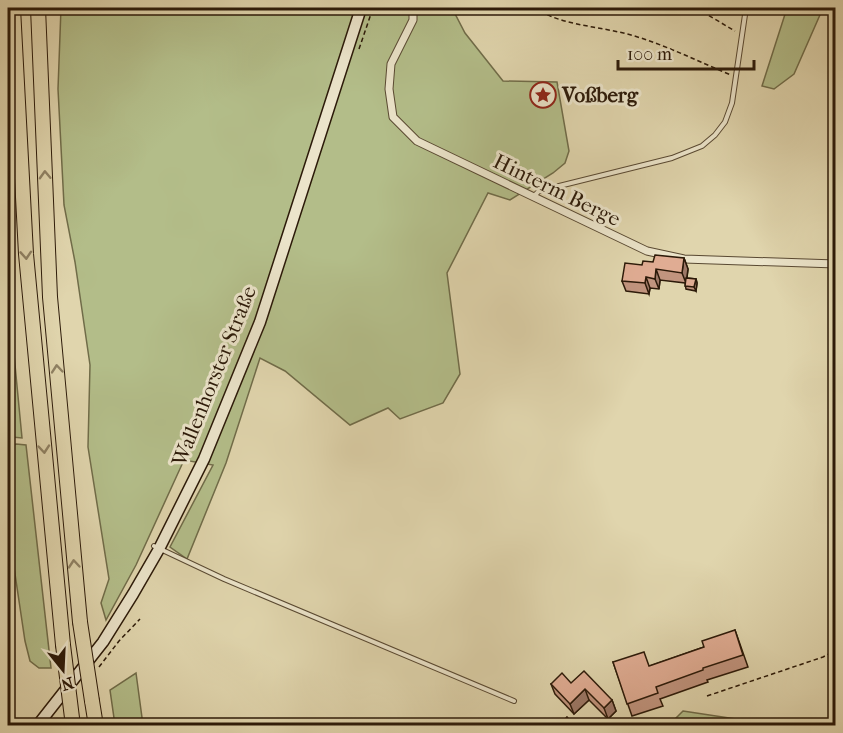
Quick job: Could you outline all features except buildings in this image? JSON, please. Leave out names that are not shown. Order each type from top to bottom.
[{"type":"highway","points":[[13,8],[26,254],[63,645],[73,726]]},
{"type":"highway","points":[[38,8],[50,297],[80,622],[96,726]]},
{"type":"main road","name":"Wallenhorster Straße","points":[[37,726],[103,642],[157,548],[204,459],[260,322],[361,8]]},
{"type":"street","name":"Hinterm Berge","points":[[413,8],[413,20],[391,64],[389,89],[393,117],[417,141],[647,251],[684,259],[836,264]]},
{"type":"lane","points":[[534,196],[539,191],[672,158],[702,147],[725,122],[732,103],[746,8]]},
{"type":"lane","points":[[157,548],[224,579],[514,701]]},
{"type":"path","points":[[534,8],[549,17],[641,39],[683,53],[736,77]]},
{"type":"path","points":[[696,8],[741,34]]},
{"type":"path","points":[[707,696],[823,657],[836,650]]},
{"type":"green space","points":[[61,8],[452,8],[465,33],[503,81],[557,82],[569,151],[565,163],[553,173],[510,200],[488,193],[447,273],[460,374],[443,403],[400,419],[388,408],[350,425],[285,371],[260,358],[226,463],[187,559],[170,547],[213,465],[184,460],[136,565],[106,620],[101,603],[109,579],[88,447],[90,365],[64,205],[58,89]]},
{"type":"green space","points":[[787,8],[823,8],[794,74],[774,89],[762,86]]},
{"type":"green space","points":[[8,292],[22,438],[12,437],[8,441]]},
{"type":"green space","points":[[16,444],[26,445],[51,668],[39,668],[30,661],[25,641],[8,527],[8,448]]},
{"type":"green space","points":[[136,673],[143,725],[115,725],[110,690]]},
{"type":"green space","points":[[683,711],[775,725],[669,725]]},
{"type":"place","name":"Voßberg","points":[[543,95]]}]
